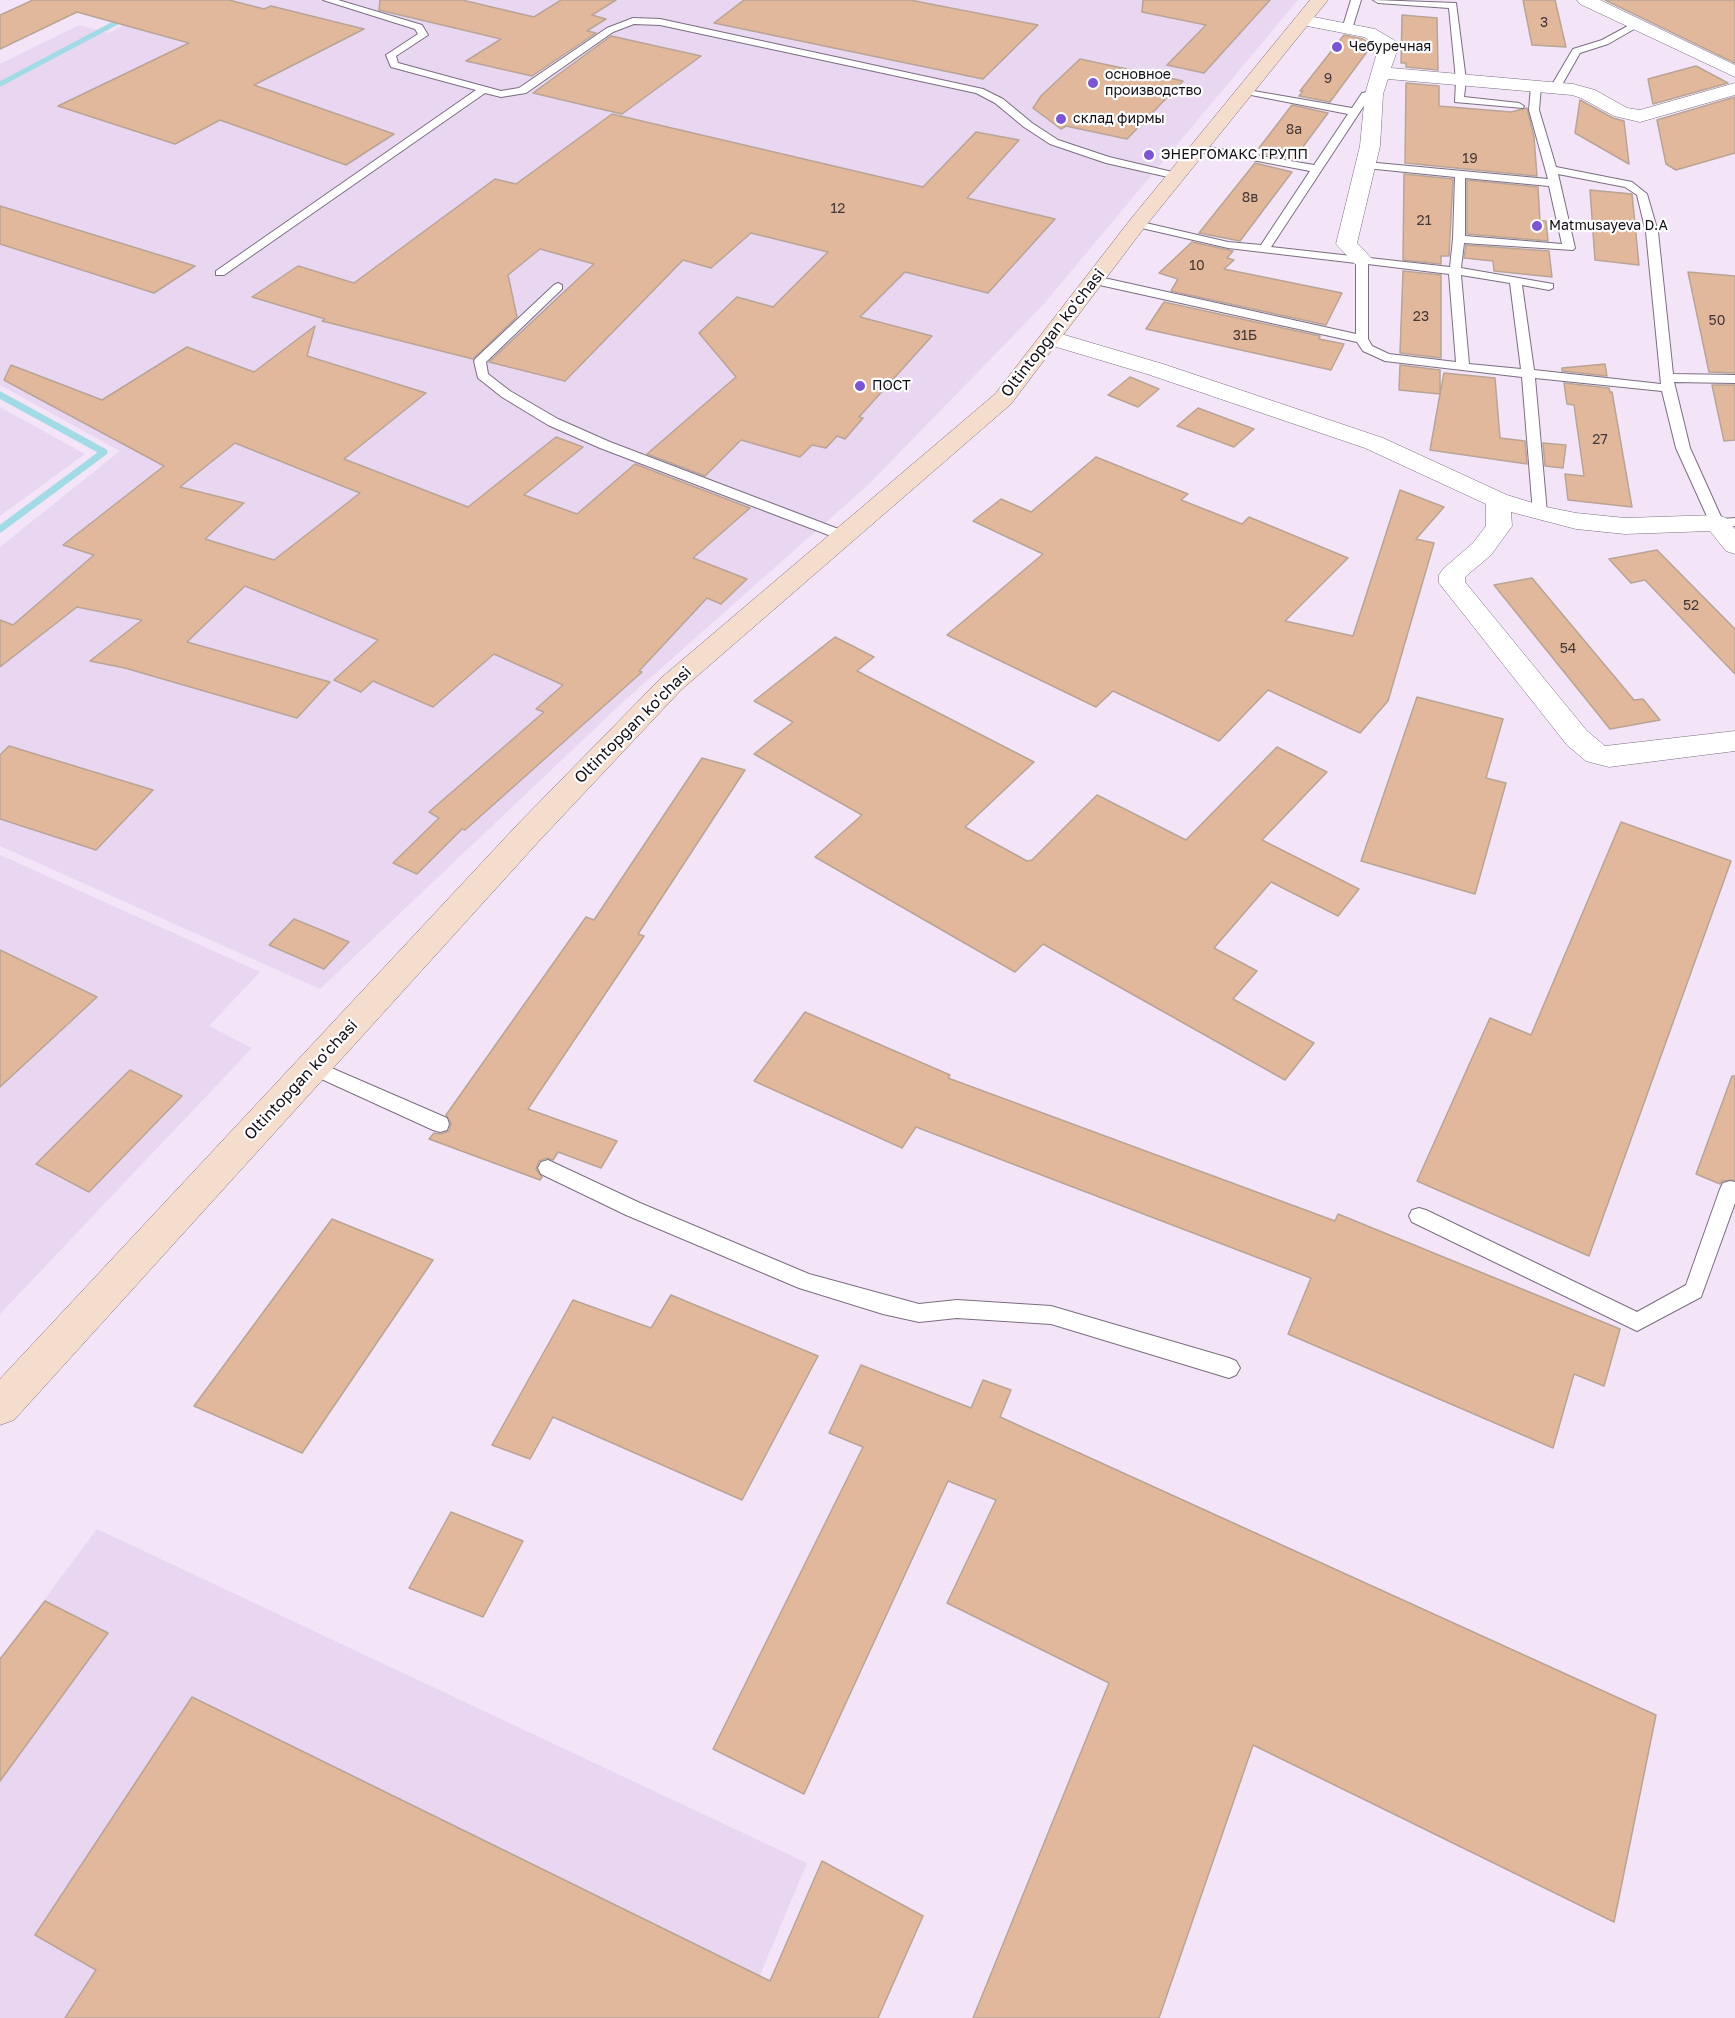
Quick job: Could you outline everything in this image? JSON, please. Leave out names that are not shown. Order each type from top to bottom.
[{"type":"street","points":[[1586,0],[1735,72]]},
{"type":"street","points":[[1311,10],[1347,29],[1370,33],[1388,45],[1374,94],[1370,146],[1346,244],[1362,260]]},
{"type":"street","name":"Oltintopgan ko'chasi","points":[[0,1407],[529,832],[670,684],[1003,399],[1052,338],[1137,224],[1311,10]]},
{"type":"street","points":[[1381,73],[1555,88],[1588,94],[1621,112],[1640,116],[1735,89]]},
{"type":"street","points":[[1052,338],[1155,369],[1374,443],[1498,500],[1540,513],[1576,522],[1625,526],[1726,522],[1735,546]]},
{"type":"street","points":[[1498,500],[1498,526],[1482,549],[1452,574],[1452,583],[1577,738],[1596,754],[1609,757],[1735,741]]},
{"type":"lane","points":[[328,0],[419,27],[423,35],[391,55],[394,65],[501,94],[522,91],[610,30],[633,21],[660,22],[979,91],[999,101],[1028,125],[1054,142],[1106,160],[1177,176]]},
{"type":"lane","points":[[1347,29],[1356,0]]},
{"type":"lane","points":[[1378,0],[1453,2],[1461,80],[1459,100],[1519,106]]},
{"type":"lane","points":[[1555,88],[1576,51],[1605,42],[1638,24]]},
{"type":"lane","points":[[1459,239],[1569,248],[1553,177],[1534,110],[1536,86]]},
{"type":"lane","points":[[220,273],[483,90]]},
{"type":"lane","points":[[1246,91],[1355,112]]},
{"type":"lane","points":[[1264,249],[1366,95],[1374,94]]},
{"type":"lane","points":[[1200,147],[1317,169]]},
{"type":"lane","points":[[1366,165],[1460,175],[1553,177],[1628,184],[1642,194],[1652,232],[1667,383],[1683,448],[1726,522]]},
{"type":"lane","points":[[1460,175],[1459,239],[1455,271],[1463,367]]},
{"type":"lane","points":[[1137,224],[1228,245],[1455,271],[1549,286]]},
{"type":"lane","points":[[1362,260],[1362,339],[1367,348],[1384,357],[1528,374],[1667,383],[1735,379]]},
{"type":"lane","points":[[1095,280],[1362,339]]},
{"type":"lane","points":[[1516,281],[1528,374],[1540,513]]},
{"type":"lane","points":[[558,287],[480,361],[482,375],[506,394],[554,422],[584,436],[843,536]]},
{"type":"lane","points":[[313,1067],[440,1124]]},
{"type":"lane","points":[[548,1168],[633,1209],[806,1282],[883,1305],[919,1313],[957,1309],[1051,1315],[1229,1368]]},
{"type":"lane","points":[[1419,1216],[1636,1322],[1694,1291],[1730,1189]]},
{"type":"shaded area","points":[[170,0],[1298,0],[1042,306],[868,485],[623,702],[320,989],[0,846],[0,547],[120,451],[0,385],[0,64],[79,25],[109,33]]},
{"type":"shaded area","points":[[0,407],[85,454],[0,516]]},
{"type":"shaded area","points":[[0,855],[260,972],[209,1026],[252,1048],[0,1314]]},
{"type":"shaded area","points":[[97,1529],[807,1863],[742,2018],[0,2018],[0,1659]]},
{"type":"building","points":[[33,0],[229,0],[264,9],[271,6],[364,29],[254,85],[394,134],[346,165],[220,120],[175,144],[58,106],[189,43],[77,12],[0,49],[0,15]]},
{"type":"building","points":[[380,0],[462,0],[534,17],[561,0],[616,0],[592,15],[606,19],[587,31],[596,33],[532,76],[466,61],[501,39],[379,10]]},
{"type":"building","points":[[744,0],[910,0],[1038,25],[983,79],[714,23]]},
{"type":"building","points":[[1143,0],[1270,0],[1204,73],[1167,65],[1206,25],[1142,12]]},
{"type":"building","points":[[1523,0],[1555,0],[1566,47],[1532,45]]},
{"type":"building","points":[[1605,0],[1735,0],[1735,63]]},
{"type":"building","points":[[1402,15],[1437,18],[1438,70],[1406,67],[1406,63],[1401,63]]},
{"type":"building","points":[[1344,35],[1363,39],[1372,45],[1330,102],[1299,96],[1303,91],[1300,91]]},
{"type":"building","points":[[611,36],[701,56],[622,114],[533,93]]},
{"type":"building","points":[[1080,59],[1183,81],[1127,139],[1066,126],[1061,129],[1033,108],[1041,96]]},
{"type":"building","points":[[1696,66],[1728,83],[1653,104],[1648,79]]},
{"type":"building","points":[[1406,83],[1439,86],[1439,106],[1511,112],[1527,108],[1534,137],[1537,176],[1405,163]]},
{"type":"building","points":[[1735,97],[1735,153],[1676,170],[1666,164],[1657,120]]},
{"type":"building","points":[[1580,100],[1613,118],[1624,121],[1629,164],[1575,133]]},
{"type":"building","points":[[1292,105],[1328,113],[1294,159],[1262,154],[1265,150],[1259,148]]},
{"type":"building","points":[[612,114],[923,187],[976,132],[1019,140],[967,198],[1055,219],[988,293],[905,272],[860,317],[932,336],[859,417],[863,418],[845,439],[837,436],[826,448],[812,445],[800,457],[741,440],[705,476],[647,454],[736,377],[699,333],[737,297],[773,307],[828,252],[751,233],[711,268],[683,260],[565,381],[489,362],[594,264],[540,249],[508,275],[517,317],[473,359],[322,321],[325,319],[252,297],[298,266],[354,283],[495,179],[516,184]]},
{"type":"building","points":[[1255,163],[1292,172],[1240,241],[1199,233]]},
{"type":"building","points":[[1404,174],[1453,179],[1449,256],[1441,256],[1441,264],[1403,260]]},
{"type":"building","points":[[1467,180],[1538,187],[1540,221],[1546,221],[1548,241],[1467,234]]},
{"type":"building","points":[[1590,190],[1632,194],[1639,265],[1595,260]]},
{"type":"building","points":[[0,206],[195,266],[154,293],[0,244]]},
{"type":"building","points":[[1192,242],[1233,251],[1227,258],[1234,260],[1224,269],[1342,293],[1326,325],[1171,291],[1178,279],[1159,273]]},
{"type":"building","points":[[1466,245],[1549,251],[1552,277],[1494,271],[1493,261],[1464,258]]},
{"type":"building","points":[[1403,271],[1441,275],[1441,358],[1400,353]]},
{"type":"building","points":[[1688,272],[1735,276],[1735,373],[1709,372]]},
{"type":"building","points":[[1164,302],[1320,336],[1319,339],[1344,344],[1331,370],[1146,329]]},
{"type":"building","points":[[315,326],[307,356],[426,393],[344,459],[468,507],[556,437],[583,447],[524,495],[577,514],[635,464],[750,508],[693,558],[747,579],[721,604],[707,598],[639,671],[642,672],[465,830],[462,829],[417,874],[393,863],[439,818],[429,812],[544,712],[536,709],[563,685],[494,654],[433,707],[373,681],[361,692],[334,680],[378,640],[245,586],[187,642],[330,682],[297,718],[125,668],[90,661],[142,620],[77,607],[0,667],[0,620],[13,625],[94,555],[63,545],[164,466],[4,380],[11,365],[102,400],[187,347],[254,372]],"holes":[[[235,443],[360,493],[274,560],[205,539],[244,503],[180,487]]]},
{"type":"building","points":[[1605,364],[1607,376],[1562,371],[1562,368]]},
{"type":"building","points":[[1400,365],[1440,370],[1440,394],[1399,390]]},
{"type":"building","points":[[1444,373],[1495,378],[1500,438],[1525,441],[1527,464],[1430,450]]},
{"type":"building","points":[[1130,377],[1159,389],[1138,407],[1108,395]]},
{"type":"building","points":[[1564,383],[1609,388],[1612,392],[1632,507],[1568,500],[1565,474],[1584,476],[1574,405],[1567,404]]},
{"type":"building","points":[[1712,385],[1735,385],[1735,440],[1724,441]]},
{"type":"building","points":[[1198,408],[1254,429],[1234,447],[1177,426]]},
{"type":"building","points":[[1543,443],[1566,445],[1563,468],[1545,466]]},
{"type":"building","points":[[1096,457],[1188,494],[1181,500],[1242,524],[1249,517],[1348,558],[1285,621],[1353,636],[1400,490],[1444,507],[1416,539],[1434,543],[1388,701],[1360,733],[1268,690],[1219,741],[1113,691],[1096,707],[947,635],[1043,554],[973,521],[1001,499],[1031,512]]},
{"type":"building","points":[[1657,550],[1735,629],[1735,674],[1645,580],[1631,583],[1609,559]]},
{"type":"building","points":[[1532,578],[1634,700],[1643,699],[1660,720],[1610,729],[1494,585]]},
{"type":"building","points":[[835,637],[874,657],[857,671],[1034,762],[965,827],[1027,861],[1032,860],[1097,795],[1186,840],[1277,747],[1327,772],[1262,840],[1359,889],[1338,916],[1271,882],[1214,948],[1257,971],[1233,999],[1314,1043],[1285,1080],[1043,944],[1015,972],[815,857],[862,815],[754,754],[793,722],[754,701]]},
{"type":"building","points":[[1417,697],[1503,719],[1486,778],[1506,783],[1475,894],[1361,861]]},
{"type":"building","points":[[9,746],[153,790],[96,850],[0,819],[0,755]]},
{"type":"building","points":[[702,758],[745,770],[638,934],[644,936],[528,1109],[617,1141],[601,1168],[558,1152],[553,1160],[547,1158],[539,1161],[536,1169],[542,1177],[540,1180],[429,1139],[434,1133],[441,1134],[449,1131],[451,1123],[446,1115],[586,917],[594,920]]},
{"type":"building","points":[[1621,822],[1731,861],[1589,1256],[1417,1181],[1490,1018],[1531,1035]]},
{"type":"building","points":[[294,919],[349,942],[324,969],[269,945]]},
{"type":"building","points":[[0,950],[97,997],[0,1087]]},
{"type":"building","points":[[805,1012],[950,1075],[948,1078],[1335,1221],[1338,1214],[1620,1329],[1604,1386],[1574,1374],[1553,1448],[1288,1334],[1311,1278],[916,1127],[902,1148],[754,1081]]},
{"type":"building","points":[[130,1070],[182,1096],[89,1192],[36,1164]]},
{"type":"building","points":[[1732,1076],[1735,1076],[1735,1180],[1722,1181],[1720,1184],[1696,1174]]},
{"type":"building","points":[[332,1219],[433,1260],[302,1453],[194,1406]]},
{"type":"building","points":[[671,1295],[818,1356],[742,1500],[553,1417],[530,1459],[492,1445],[573,1300],[651,1328]]},
{"type":"building","points":[[861,1365],[971,1408],[983,1380],[1011,1390],[1000,1417],[1656,1715],[1614,1922],[1253,1745],[1159,2018],[973,2018],[1109,1683],[947,1603],[996,1500],[948,1481],[804,1794],[713,1749],[863,1447],[829,1433]]},
{"type":"building","points":[[451,1512],[523,1541],[483,1617],[409,1588]]},
{"type":"building","points":[[45,1601],[108,1633],[0,1781],[0,1659]]},
{"type":"building","points":[[192,1697],[770,1981],[822,1861],[923,1916],[878,2018],[65,2018],[96,1970],[35,1935]]},
{"type":"waterway","points":[[0,84],[125,18]]},
{"type":"waterway","points":[[0,395],[104,452],[0,529]]},
{"type":"place","name":"Чебуречная","points":[[1337,47]]},
{"type":"place","name":"основное производство","points":[[1093,83]]},
{"type":"place","name":"склад фирмы","points":[[1061,119]]},
{"type":"place","name":"ЭНЕРГОМАКС ГРУПП","points":[[1149,155]]},
{"type":"place","name":"Matmusayeva D.A","points":[[1537,226]]},
{"type":"place","name":"ПОСТ","points":[[860,386]]}]
